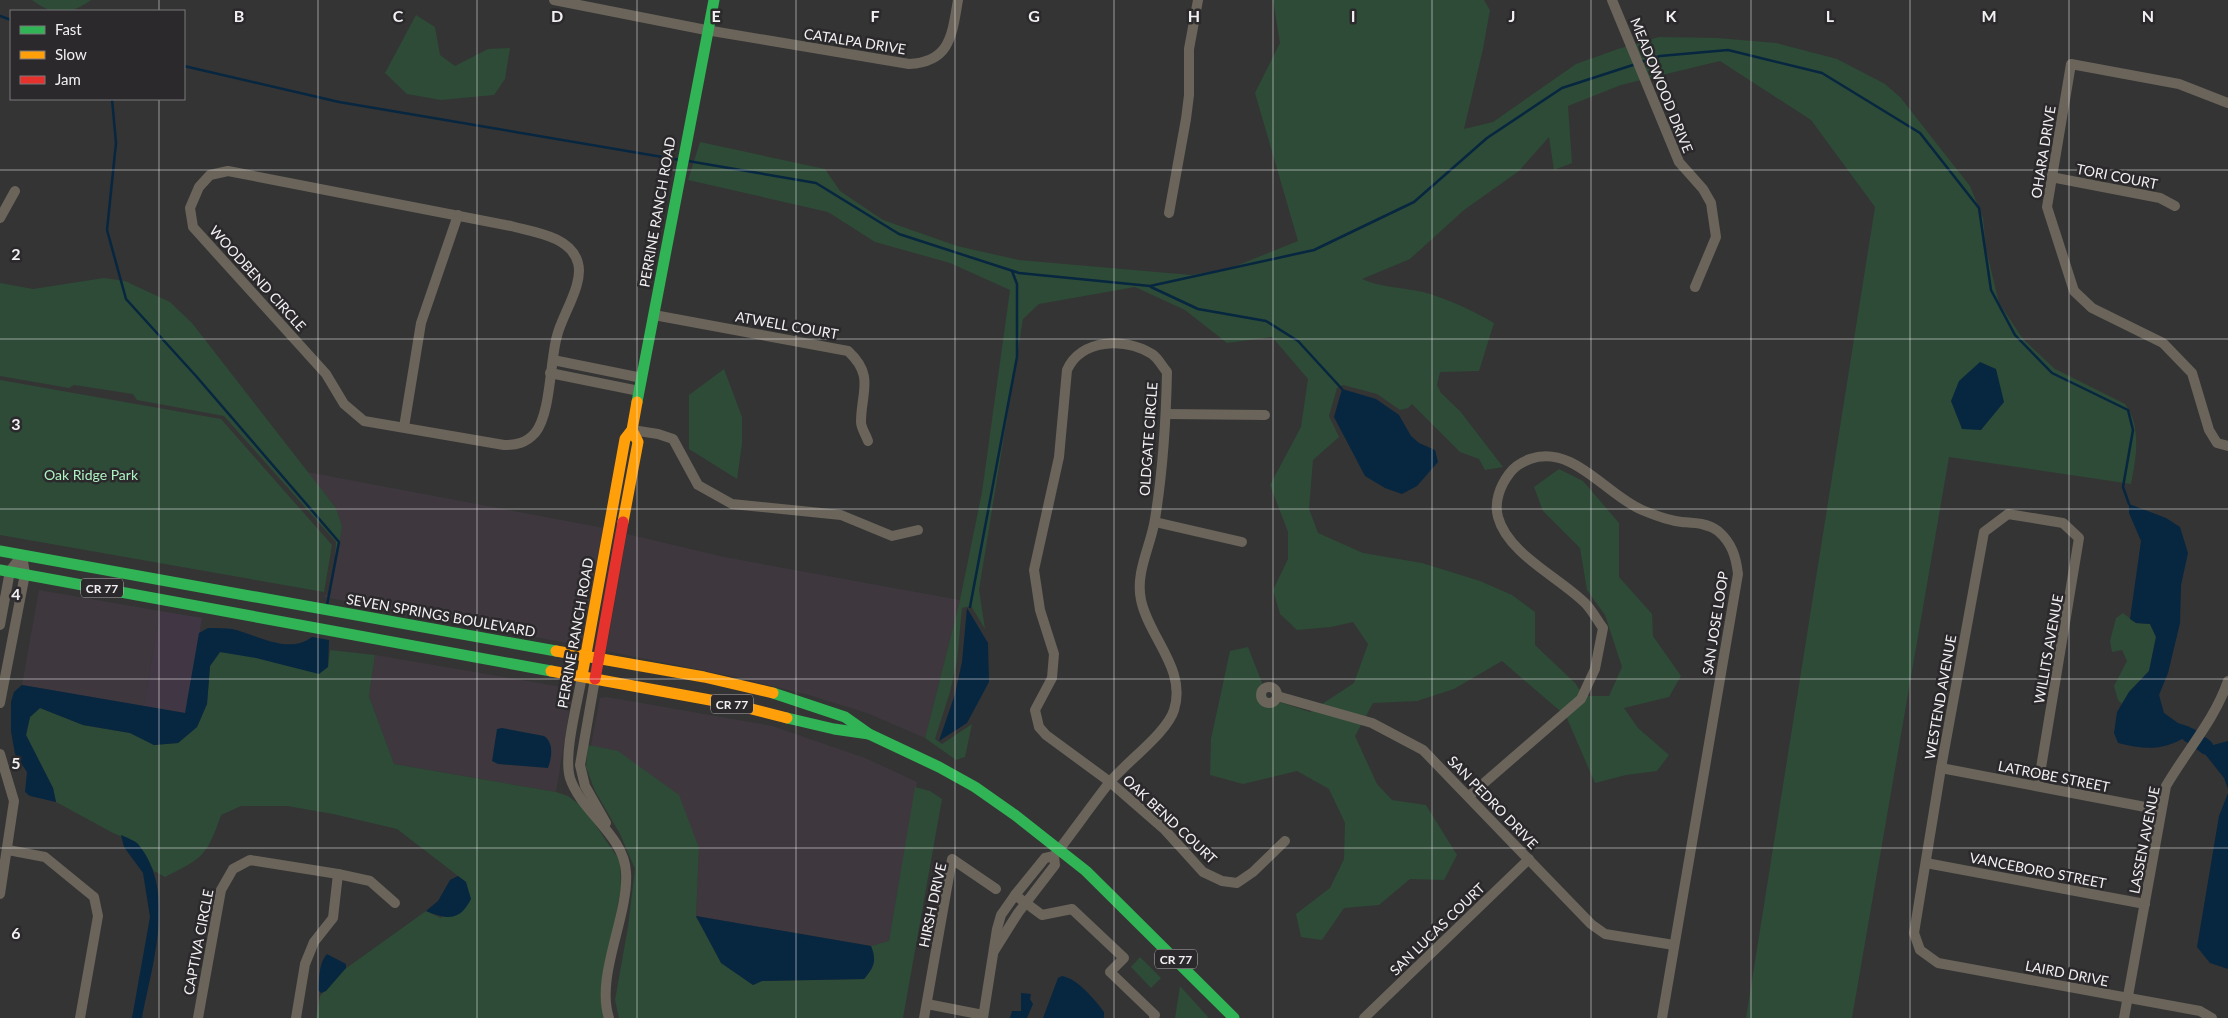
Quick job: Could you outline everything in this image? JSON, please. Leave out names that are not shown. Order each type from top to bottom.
[{"type":"main road","name":"PERRINE RANCH ROAD","points":[[583,672],[624,439],[632,430],[706,30],[714,0]]},
{"type":"main road","name":"PERRINE RANCH ROAD","points":[[597,669],[638,442],[632,430]]},
{"type":"main road","name":"SEVEN SPRINGS BOULEVARD","points":[[0,551],[586,655],[597,669],[762,710],[840,732],[869,734]]},
{"type":"main road","name":"SEVEN SPRINGS BOULEVARD","points":[[5,570],[583,672],[597,669],[676,683],[704,677],[764,690],[821,708],[845,717],[869,734],[939,767],[975,787],[1015,815],[1057,853],[1118,901],[1234,1018]]},
{"type":"main road","points":[[341,630],[367,628],[380,619]]},
{"type":"street","name":"CATALPA DRIVE","points":[[554,0],[706,30],[909,64],[935,59],[948,44],[958,0]]},
{"type":"street","points":[[1169,213],[1186,119],[1189,49],[1198,0]]},
{"type":"street","name":"MEADOWOOD DRIVE","points":[[1612,0],[1679,162],[1711,202],[1716,237],[1695,286]]},
{"type":"street","name":"OHARA DRIVE","points":[[2228,103],[2179,84],[2071,64],[2051,177],[2048,207],[2074,292],[2092,308],[2163,343],[2192,372],[2209,430],[2217,444],[2228,446]]},
{"type":"street","name":"WOODBEND CIRCLE","points":[[228,171],[458,215],[552,237],[570,249],[578,263],[578,281],[557,336],[553,360],[544,413],[536,432],[520,444],[504,445],[364,421],[344,404],[326,374],[193,226],[190,208],[199,187],[210,175],[228,171]]},
{"type":"street","name":"TORI COURT","points":[[2051,177],[2160,198],[2175,206]]},
{"type":"street","points":[[0,218],[15,191]]},
{"type":"street","points":[[404,427],[421,323],[458,215]]},
{"type":"street","name":"ATWELL COURT","points":[[654,316],[848,351],[858,360],[863,370],[866,384],[861,424],[868,441]]},
{"type":"street","name":"OLDGATE CIRCLE","points":[[1057,853],[1110,782],[1166,724],[1174,712],[1177,697],[1176,677],[1141,600],[1142,566],[1155,522],[1163,465],[1167,372],[1153,355],[1137,347],[1096,344],[1072,359],[1067,370],[1059,456],[1034,570],[1040,610],[1054,654],[1052,678],[1035,710],[1039,727],[1046,735],[1110,782]]},
{"type":"street","points":[[553,360],[642,378]]},
{"type":"street","points":[[550,373],[639,391]]},
{"type":"street","points":[[1166,414],[1265,414]]},
{"type":"street","points":[[632,430],[658,434],[673,440],[698,485],[732,504],[841,515],[892,536],[918,530]]},
{"type":"street","name":"SAN JOSE LOOP","points":[[1468,796],[1581,699],[1595,669],[1603,628],[1586,604],[1504,534],[1497,515],[1497,502],[1500,489],[1510,473],[1524,462],[1538,456],[1556,456],[1571,461],[1641,510],[1681,522],[1696,522],[1716,530],[1727,540],[1736,558],[1738,574],[1662,1018]]},
{"type":"street","name":"WESTEND AVENUE","points":[[1920,950],[1914,934],[1941,768],[1984,532],[2008,514],[2063,523]]},
{"type":"street","points":[[1155,522],[1242,542]]},
{"type":"street","name":"WILLITS AVENUE","points":[[2038,786],[2079,549],[2079,538],[2063,523]]},
{"type":"street","points":[[0,625],[5,570],[22,555]]},
{"type":"street","points":[[0,703],[25,574],[22,555]]},
{"type":"street","name":"PERRINE RANCH ROAD","points":[[597,669],[580,765],[582,780],[606,822],[609,833]]},
{"type":"street","name":"PERRINE RANCH ROAD","points":[[583,672],[569,751],[570,776],[581,799],[609,833],[624,860],[627,879],[606,989],[609,1018]]},
{"type":"street","name":"LASSEN AVENUE","points":[[2124,1018],[2166,786],[2216,712],[2228,681]]},
{"type":"street","name":"SAN PEDRO DRIVE","points":[[1277,696],[1372,722],[1423,750],[1590,924],[1605,934],[1674,945]]},
{"type":"street","points":[[0,894],[14,801],[1,760]]},
{"type":"street","name":"LATROBE STREET","points":[[1941,768],[2161,810]]},
{"type":"street","name":"OAK BEND COURT","points":[[1110,782],[1164,829],[1203,872],[1222,881],[1236,883],[1253,872],[1285,841]]},
{"type":"street","points":[[8,850],[45,857],[94,897],[98,916],[80,1018]]},
{"type":"street","points":[[927,1004],[983,1016],[996,928],[1001,915],[1045,858],[1057,853]]},
{"type":"street","points":[[994,950],[1055,865],[1057,853]]},
{"type":"street","name":"HIRSH DRIVE","points":[[924,1018],[952,859],[996,889]]},
{"type":"street","name":"SAN LUCAS COURT","points":[[1364,1018],[1529,859]]},
{"type":"street","name":"CAPTIVA CIRCLE","points":[[198,1018],[221,890],[233,869],[250,860],[338,874],[370,881],[395,902]]},
{"type":"street","name":"VANCEBORO STREET","points":[[1926,863],[2145,904]]},
{"type":"street","points":[[296,1018],[305,964],[314,942],[333,918],[338,874]]},
{"type":"street","points":[[1015,895],[1042,915],[1072,909],[1124,958],[1110,972],[1155,1016],[1154,1018]]},
{"type":"street","name":"LAIRD DRIVE","points":[[1920,950],[1938,963],[2200,1011],[2212,1018]]},
{"type":"shaded area","points":[[307,472],[604,528],[583,646],[323,597],[329,593],[342,526],[336,508]]},
{"type":"shaded area","points":[[627,534],[724,557],[960,600],[925,738],[867,713],[809,695],[736,677],[606,651]]},
{"type":"shaded area","points":[[39,590],[160,611],[144,706],[22,685]]},
{"type":"shaded area","points":[[160,611],[202,618],[186,713],[144,706]]},
{"type":"shaded area","points":[[375,655],[562,687],[571,700],[556,792],[394,764],[369,696]]},
{"type":"shaded area","points":[[607,697],[772,726],[865,758],[917,782],[889,941],[871,946],[696,916],[699,848],[591,745],[600,698]]},
{"type":"green space","points":[[32,0],[91,0],[72,10],[50,10]]},
{"type":"green space","points":[[1273,0],[1484,0],[1490,10],[1464,129],[1493,122],[1576,64],[1659,37],[1717,38],[1776,43],[1837,59],[1885,84],[1900,97],[1970,186],[1983,218],[1986,249],[1999,303],[2023,339],[2055,369],[2125,404],[2134,422],[2136,432],[2136,454],[2131,484],[1949,457],[1852,1018],[1746,1018],[1875,207],[1811,120],[1720,61],[1621,85],[1568,106],[1572,163],[1554,170],[1549,137],[1519,171],[1464,210],[1410,259],[1362,279],[1377,284],[1415,290],[1432,295],[1460,305],[1494,323],[1479,371],[1440,372],[1437,385],[1441,393],[1460,411],[1503,467],[1485,470],[1479,459],[1460,452],[1412,404],[1408,408],[1400,410],[1377,394],[1343,385],[1337,388],[1329,416],[1339,437],[1313,460],[1309,509],[1318,533],[1363,553],[1422,563],[1480,581],[1512,595],[1535,612],[1535,645],[1576,684],[1583,696],[1609,696],[1622,667],[1605,615],[1587,590],[1580,548],[1543,511],[1534,487],[1559,469],[1583,481],[1619,523],[1619,577],[1652,614],[1653,636],[1681,676],[1669,697],[1624,708],[1638,728],[1669,755],[1657,771],[1626,775],[1595,783],[1566,716],[1502,661],[1454,689],[1417,701],[1373,703],[1355,736],[1377,784],[1392,800],[1426,805],[1457,855],[1444,880],[1410,879],[1379,905],[1344,908],[1322,940],[1301,937],[1296,914],[1330,888],[1344,859],[1345,823],[1329,789],[1297,771],[1243,784],[1210,775],[1211,739],[1230,651],[1248,647],[1268,698],[1310,712],[1354,683],[1368,644],[1353,622],[1331,627],[1297,630],[1280,614],[1273,590],[1288,559],[1288,532],[1270,485],[1301,427],[1308,379],[1272,337],[1227,343],[1185,310],[1135,287],[1039,304],[1023,319],[979,590],[985,629],[971,606],[962,608],[957,661],[950,692],[935,739],[942,744],[972,724],[965,757],[956,760],[925,738],[960,600],[982,492],[1010,290],[950,263],[875,242],[828,212],[688,180],[700,142],[825,169],[840,191],[883,220],[957,246],[1019,260],[1191,275],[1231,268],[1298,241],[1255,93],[1280,43]]},
{"type":"green space","points":[[416,15],[435,27],[440,55],[455,66],[488,49],[510,48],[505,79],[494,95],[441,100],[407,94],[385,73]]},
{"type":"green space","points":[[104,278],[125,281],[170,302],[192,323],[336,508],[342,526],[337,557],[335,558],[336,542],[224,416],[137,400],[133,394],[74,385],[69,388],[0,376],[0,283],[33,289]]},
{"type":"green space","points":[[724,369],[742,417],[742,444],[737,479],[689,449],[689,395]]},
{"type":"green space","name":"Oak Ridge Park","points":[[0,380],[221,419],[332,545],[324,592],[0,535]]},
{"type":"green space","points":[[2123,613],[2136,623],[2150,624],[2156,637],[2149,671],[2129,692],[2122,704],[2118,700],[2114,686],[2127,661],[2122,650],[2112,652],[2110,641],[2116,618]]},
{"type":"green space","points":[[330,650],[375,655],[369,696],[394,764],[556,792],[568,796],[584,808],[620,861],[621,888],[606,965],[605,1018],[316,1018],[320,996],[345,969],[426,911],[441,918],[467,891],[466,882],[397,829],[333,814],[287,806],[241,806],[221,815],[212,839],[202,854],[188,865],[165,877],[154,871],[137,843],[113,833],[56,802],[53,788],[26,735],[30,717],[40,708],[83,725],[130,733],[154,745],[178,743],[197,727],[207,704],[210,666],[220,652],[328,667]]},
{"type":"green space","points":[[588,745],[618,751],[679,795],[699,848],[696,917],[722,963],[753,985],[762,981],[864,979],[874,964],[871,946],[889,941],[915,787],[930,791],[942,799],[903,1018],[619,1018],[615,1000],[628,927],[635,869],[620,834],[595,791],[586,767]]},
{"type":"green space","points":[[1140,957],[1161,978],[1151,988],[1131,967]]},
{"type":"green space","points":[[1180,986],[1208,1017],[1207,1018],[1175,1018]]},
{"type":"water","points":[[1980,362],[1996,369],[2004,402],[1981,430],[1962,429],[1951,401],[1959,381]]},
{"type":"water","points":[[1342,389],[1376,399],[1399,415],[1411,436],[1419,443],[1435,450],[1438,462],[1417,486],[1402,494],[1385,488],[1365,476],[1334,417]]},
{"type":"water","points":[[2129,504],[2166,518],[2180,527],[2188,553],[2181,585],[2180,623],[2168,673],[2159,695],[2164,713],[2178,723],[2190,727],[2189,735],[2171,744],[2154,748],[2118,743],[2114,733],[2117,712],[2129,692],[2149,671],[2156,637],[2150,624],[2136,623],[2130,619],[2141,541],[2129,513]]},
{"type":"water","points":[[967,608],[988,643],[989,682],[967,723],[939,741],[955,694],[962,662]]},
{"type":"water","points":[[208,628],[232,629],[283,644],[303,642],[312,637],[329,640],[328,667],[319,674],[256,658],[220,652],[210,666],[207,704],[197,727],[178,743],[154,745],[130,733],[83,725],[40,708],[30,717],[26,735],[53,788],[56,802],[30,796],[25,792],[27,772],[15,754],[11,731],[11,702],[14,692],[22,685],[185,713],[199,633]]},
{"type":"water","points":[[502,728],[544,736],[551,746],[548,768],[498,764],[492,761],[497,729]]},
{"type":"water","points":[[2228,741],[2228,789],[2224,778],[2205,754],[2206,747]]},
{"type":"water","points":[[2228,793],[2228,969],[2210,963],[2197,947],[2219,816]]},
{"type":"water","points":[[121,835],[138,844],[150,863],[156,883],[159,905],[155,952],[142,1018],[132,1018],[150,917],[143,873],[124,847]]},
{"type":"water","points":[[458,876],[466,882],[471,899],[467,906],[452,917],[440,916],[426,911],[438,901],[450,880]]},
{"type":"water","points":[[696,916],[871,946],[874,964],[864,979],[762,981],[753,985],[721,963]]},
{"type":"water","points":[[327,954],[346,964],[346,968],[326,991],[321,993],[318,990],[320,971],[322,961]]},
{"type":"water","points":[[1062,976],[1074,981],[1085,990],[1104,1012],[1104,1018],[1043,1018],[1058,978]]},
{"type":"water","points":[[1021,993],[1031,994],[1030,999],[1033,1004],[1027,1018],[1010,1018],[1012,1011],[1021,1011]]},
{"type":"waterway","points":[[0,16],[10,20]]},
{"type":"waterway","points":[[1641,62],[1660,56],[1728,50],[1822,73],[1920,133],[1979,208],[1991,290],[2015,335],[2052,373],[2128,410],[2133,430],[2123,487],[2129,504]]},
{"type":"waterway","points":[[688,161],[816,183],[899,234],[1019,273],[1150,286],[1314,250],[1414,202],[1487,138],[1562,88],[1636,64]]},
{"type":"waterway","points":[[185,66],[339,102],[680,160]]},
{"type":"waterway","points":[[112,100],[116,143],[107,230],[126,299],[196,376],[339,542],[327,605]]},
{"type":"waterway","points":[[970,607],[1017,357],[1017,284],[1012,271]]},
{"type":"waterway","points":[[1151,287],[1198,309],[1266,321],[1298,341],[1342,389]]},
{"type":"waterway","points":[[2202,744],[2206,747]]},
{"type":"traffic: fast","points":[[637,402],[714,0]]},
{"type":"traffic: fast","points":[[0,551],[556,651]]},
{"type":"traffic: fast","points":[[0,570],[551,671]]},
{"type":"traffic: fast","points":[[773,693],[845,717],[869,734],[939,767],[975,787],[1015,815],[1086,871],[1234,1018]]},
{"type":"traffic: fast","points":[[787,718],[834,729],[869,734]]},
{"type":"traffic: slow","points":[[582,676],[625,439],[632,430],[637,402]]},
{"type":"traffic: slow","points":[[623,522],[638,442],[632,430]]},
{"type":"traffic: slow","points":[[556,651],[704,677],[773,693]]},
{"type":"traffic: slow","points":[[551,671],[732,704],[787,718]]},
{"type":"traffic: jam","points":[[595,679],[623,522]]}]
